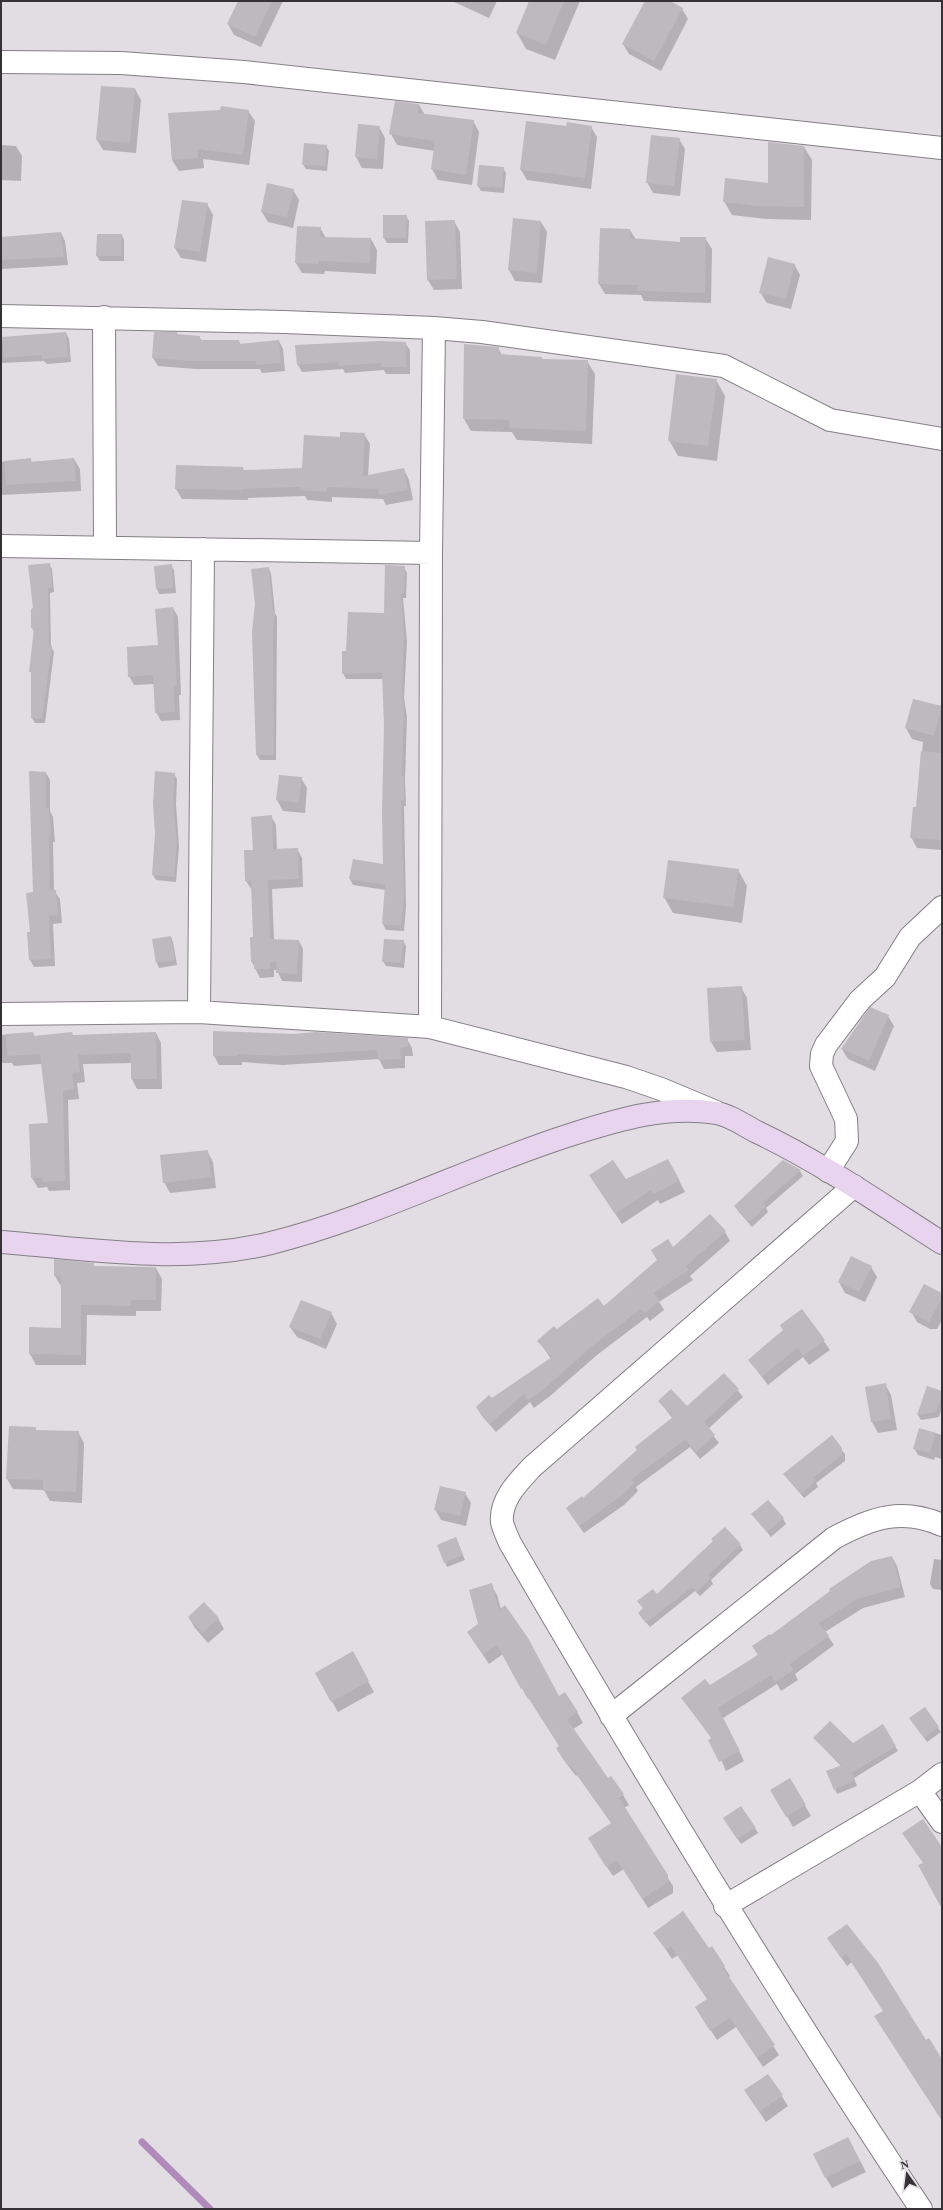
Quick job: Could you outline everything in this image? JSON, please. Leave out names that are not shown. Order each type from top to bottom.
[{"type":"street","points":[[1,62],[121,63],[244,72],[942,148]]},
{"type":"street","points":[[1,316],[434,328],[482,332],[724,366],[830,420],[942,440]]},
{"type":"street","points":[[104,318],[105,547]]},
{"type":"street","points":[[430,1027],[431,553],[434,328]]},
{"type":"street","points":[[1,546],[431,553]]},
{"type":"street","points":[[199,1012],[204,549]]},
{"type":"street","points":[[828,1171],[847,1141],[846,1119],[821,1066],[822,1054],[826,1045],[860,1000],[885,977],[910,937],[942,907]]},
{"type":"street","points":[[1,1014],[199,1012],[430,1027],[626,1077],[661,1089],[719,1113],[773,1139],[854,1186],[942,1243]]},
{"type":"street","points":[[1,1242],[164,1255],[197,1255],[233,1250],[302,1235],[541,1144],[614,1121],[650,1113],[682,1110],[719,1113]]},
{"type":"street","points":[[854,1186],[532,1467],[515,1484],[505,1501],[502,1521],[510,1543],[611,1716],[725,1906],[921,2209]]},
{"type":"street","points":[[611,1716],[834,1538],[872,1520],[890,1516],[910,1515],[929,1519],[942,1524]]},
{"type":"street","points":[[725,1906],[920,1791],[942,1774]]},
{"type":"street","points":[[920,1791],[942,1822]]},
{"type":"building","points":[[238,1],[272,1],[255,37],[227,24]]},
{"type":"building","points":[[529,1],[564,1],[546,45],[516,33]]},
{"type":"building","points":[[645,1],[670,1],[683,8],[654,61],[622,44]]},
{"type":"building","points":[[101,86],[135,88],[130,143],[96,140]]},
{"type":"building","points":[[395,101],[419,104],[418,113],[474,120],[466,175],[431,169],[435,141],[389,134]]},
{"type":"building","points":[[221,106],[249,110],[243,155],[198,149],[198,158],[172,160],[168,113],[220,110]]},
{"type":"building","points":[[526,121],[566,126],[567,122],[592,126],[585,178],[520,170]]},
{"type":"building","points":[[358,124],[380,126],[377,159],[355,157]]},
{"type":"building","points":[[651,135],[680,138],[674,186],[646,183]]},
{"type":"building","points":[[768,142],[804,146],[804,207],[758,206],[723,202],[725,178],[768,183]]},
{"type":"building","points":[[304,143],[327,145],[325,166],[302,165]]},
{"type":"building","points":[[479,165],[504,167],[502,188],[477,186]]},
{"type":"building","points":[[267,183],[294,189],[287,217],[261,212]]},
{"type":"building","points":[[182,200],[208,203],[200,252],[174,248]]},
{"type":"building","points":[[383,215],[407,215],[406,238],[383,238]]},
{"type":"building","points":[[513,218],[541,221],[537,273],[508,270]]},
{"type":"building","points":[[455,220],[457,279],[427,280],[425,221]]},
{"type":"building","points":[[297,226],[321,227],[320,237],[371,238],[370,263],[319,261],[319,264],[295,263]]},
{"type":"building","points":[[600,228],[630,229],[630,238],[680,242],[680,237],[706,237],[705,293],[637,291],[638,285],[598,284]]},
{"type":"building","points":[[61,232],[64,257],[1,260],[1,237]]},
{"type":"building","points":[[97,234],[122,234],[122,256],[96,256]]},
{"type":"building","points":[[768,257],[795,264],[786,299],[759,293]]},
{"type":"building","points":[[66,332],[68,357],[42,359],[42,355],[4,358],[2,337]]},
{"type":"building","points":[[154,332],[177,332],[177,334],[200,336],[200,340],[239,340],[239,344],[279,340],[281,363],[256,365],[256,361],[190,361],[152,358]]},
{"type":"building","points":[[381,341],[406,342],[406,367],[381,367],[381,363],[339,366],[339,362],[297,365],[295,345]]},
{"type":"building","points":[[464,344],[499,347],[499,354],[542,357],[542,359],[588,360],[586,431],[509,428],[509,420],[463,419]]},
{"type":"building","points":[[676,374],[717,379],[708,446],[668,441]]},
{"type":"building","points":[[340,432],[365,433],[363,476],[404,468],[408,490],[379,495],[378,489],[327,487],[327,492],[300,490],[301,487],[242,490],[175,489],[176,465],[243,467],[243,470],[302,468],[304,435],[340,437]]},
{"type":"building","points":[[31,458],[31,462],[74,458],[76,481],[6,485],[4,461]]},
{"type":"building","points":[[50,563],[52,587],[48,588],[49,646],[52,646],[42,719],[31,718],[31,672],[29,672],[34,628],[31,628],[31,609],[33,608],[28,565]]},
{"type":"building","points":[[172,564],[173,588],[156,589],[154,566]]},
{"type":"building","points":[[385,565],[405,566],[404,593],[401,593],[404,636],[402,691],[404,711],[402,776],[404,776],[404,800],[401,800],[404,900],[401,926],[382,924],[385,885],[349,879],[353,859],[383,864],[382,814],[384,725],[382,673],[342,674],[342,651],[346,651],[348,612],[384,613]]},
{"type":"building","points":[[269,567],[273,611],[275,611],[273,632],[274,755],[256,755],[252,632],[255,604],[251,569]]},
{"type":"building","points":[[173,607],[177,686],[174,687],[175,712],[155,713],[153,675],[128,677],[127,647],[158,645],[155,609]]},
{"type":"building","points":[[913,699],[942,706],[934,736],[905,728]]},
{"type":"building","points":[[921,751],[942,753],[942,840],[910,838],[913,807],[916,807]]},
{"type":"building","points":[[29,771],[46,772],[46,808],[49,808],[51,835],[49,835],[50,890],[56,890],[58,915],[49,916],[51,959],[29,960],[27,932],[30,932],[26,893],[33,892]]},
{"type":"building","points":[[155,771],[175,773],[173,798],[177,842],[174,877],[152,875],[155,834],[153,803]]},
{"type":"building","points":[[279,775],[302,777],[299,803],[276,800]]},
{"type":"building","points":[[272,815],[273,849],[298,848],[299,879],[268,880],[270,939],[299,940],[297,974],[276,973],[277,962],[270,962],[270,969],[254,969],[254,962],[251,962],[250,937],[253,937],[251,881],[245,881],[244,850],[253,850],[251,817]]},
{"type":"building","points":[[668,860],[739,869],[733,907],[663,898]]},
{"type":"building","points":[[171,936],[175,960],[156,963],[152,939]]},
{"type":"building","points":[[384,939],[404,940],[401,963],[382,962]]},
{"type":"building","points":[[742,986],[745,1040],[710,1042],[707,988]]},
{"type":"building","points":[[870,1007],[889,1015],[869,1061],[841,1049]]},
{"type":"building","points":[[213,1031],[294,1034],[316,1032],[408,1038],[408,1047],[400,1048],[401,1059],[378,1060],[377,1050],[278,1056],[237,1054],[237,1056],[213,1056]]},
{"type":"building","points":[[33,1032],[34,1036],[72,1032],[73,1035],[156,1032],[157,1079],[131,1079],[131,1053],[78,1055],[80,1072],[72,1073],[74,1089],[63,1091],[65,1181],[43,1182],[43,1178],[31,1178],[29,1124],[48,1123],[40,1054],[7,1056],[6,1034]]},
{"type":"building","points":[[208,1150],[211,1177],[163,1183],[160,1155]]},
{"type":"building","points":[[668,1159],[680,1181],[653,1194],[651,1190],[615,1214],[589,1175],[613,1160],[626,1179]]},
{"type":"building","points":[[783,1160],[801,1170],[763,1203],[766,1206],[749,1222],[734,1206]]},
{"type":"building","points":[[710,1214],[726,1231],[686,1266],[689,1270],[654,1293],[660,1301],[645,1313],[641,1309],[592,1346],[545,1388],[528,1400],[524,1394],[490,1424],[476,1407],[489,1395],[492,1398],[552,1357],[537,1341],[554,1326],[557,1329],[598,1298],[604,1306],[657,1260],[651,1250],[668,1239],[673,1247]]},
{"type":"building","points":[[851,1256],[872,1266],[859,1292],[838,1282]]},
{"type":"building","points":[[54,1259],[94,1263],[94,1266],[156,1267],[156,1300],[131,1300],[131,1306],[81,1305],[81,1355],[29,1354],[29,1327],[61,1328],[61,1276],[54,1276]]},
{"type":"building","points":[[924,1284],[942,1293],[942,1298],[929,1322],[909,1312]]},
{"type":"building","points":[[301,1300],[332,1312],[320,1339],[289,1327]]},
{"type":"building","points":[[802,1309],[825,1340],[803,1356],[797,1348],[762,1377],[748,1360],[783,1330],[780,1325]]},
{"type":"building","points":[[724,1373],[739,1389],[704,1422],[715,1435],[696,1452],[685,1440],[631,1480],[635,1483],[620,1497],[579,1526],[566,1508],[582,1496],[583,1498],[637,1450],[635,1447],[673,1417],[658,1401],[671,1389],[687,1406]]},
{"type":"building","points":[[886,1383],[891,1419],[871,1422],[865,1387]]},
{"type":"building","points":[[927,1386],[942,1391],[942,1395],[936,1412],[917,1415]]},
{"type":"building","points":[[9,1426],[36,1427],[35,1430],[79,1431],[76,1492],[43,1491],[43,1480],[6,1479]]},
{"type":"building","points":[[919,1428],[936,1433],[930,1453],[913,1449]]},
{"type":"building","points":[[832,1435],[842,1448],[842,1455],[813,1478],[816,1481],[801,1494],[783,1474]]},
{"type":"building","points":[[440,1486],[466,1492],[460,1516],[434,1510]]},
{"type":"building","points":[[768,1500],[784,1518],[767,1532],[751,1514]]},
{"type":"building","points":[[725,1527],[741,1544],[708,1575],[711,1578],[697,1592],[692,1587],[646,1623],[638,1613],[643,1608],[637,1601],[653,1589],[657,1594],[713,1541],[711,1539]]},
{"type":"building","points":[[456,1537],[463,1555],[444,1563],[437,1545]]},
{"type":"building","points":[[892,1556],[901,1587],[857,1599],[819,1623],[829,1636],[790,1664],[794,1670],[775,1682],[771,1675],[718,1708],[740,1751],[719,1762],[708,1740],[712,1738],[681,1698],[705,1679],[710,1685],[758,1655],[752,1646],[770,1634],[771,1635],[830,1591],[829,1589],[871,1561]]},
{"type":"building","points":[[492,1583],[499,1610],[505,1605],[528,1638],[559,1696],[565,1692],[578,1712],[567,1719],[608,1778],[611,1776],[624,1794],[619,1798],[668,1875],[668,1882],[642,1899],[617,1860],[606,1867],[588,1838],[611,1823],[571,1766],[569,1767],[556,1748],[559,1746],[522,1688],[521,1689],[497,1645],[483,1655],[467,1632],[478,1624],[469,1590]]},
{"type":"building","points":[[204,1602],[219,1618],[202,1633],[188,1617]]},
{"type":"building","points":[[353,1651],[369,1681],[331,1702],[315,1673]]},
{"type":"building","points":[[925,1707],[939,1727],[924,1738],[909,1718]]},
{"type":"building","points":[[830,1721],[853,1743],[883,1724],[896,1746],[852,1773],[855,1780],[834,1790],[826,1771],[842,1765],[813,1738]]},
{"type":"building","points":[[790,1778],[806,1805],[786,1817],[770,1790]]},
{"type":"building","points":[[741,1806],[756,1828],[737,1839],[723,1818]]},
{"type":"building","points":[[923,1819],[942,1847],[942,1909],[918,1865],[923,1863],[902,1833]]},
{"type":"building","points":[[683,1911],[709,1948],[712,1946],[725,1966],[723,1968],[775,2045],[757,2058],[730,2018],[710,2031],[695,2007],[707,1999],[671,1946],[666,1950],[653,1933]]},
{"type":"building","points":[[847,1924],[878,1963],[926,2040],[929,2038],[942,2059],[942,2121],[874,2016],[883,2011],[846,1954],[841,1958],[827,1938]]},
{"type":"building","points":[[768,2074],[783,2095],[759,2112],[744,2090]]},
{"type":"building","points":[[848,2137],[860,2161],[825,2178],[813,2154]]},
{"type":"waterway","points":[[142,2142],[210,2209]]}]
